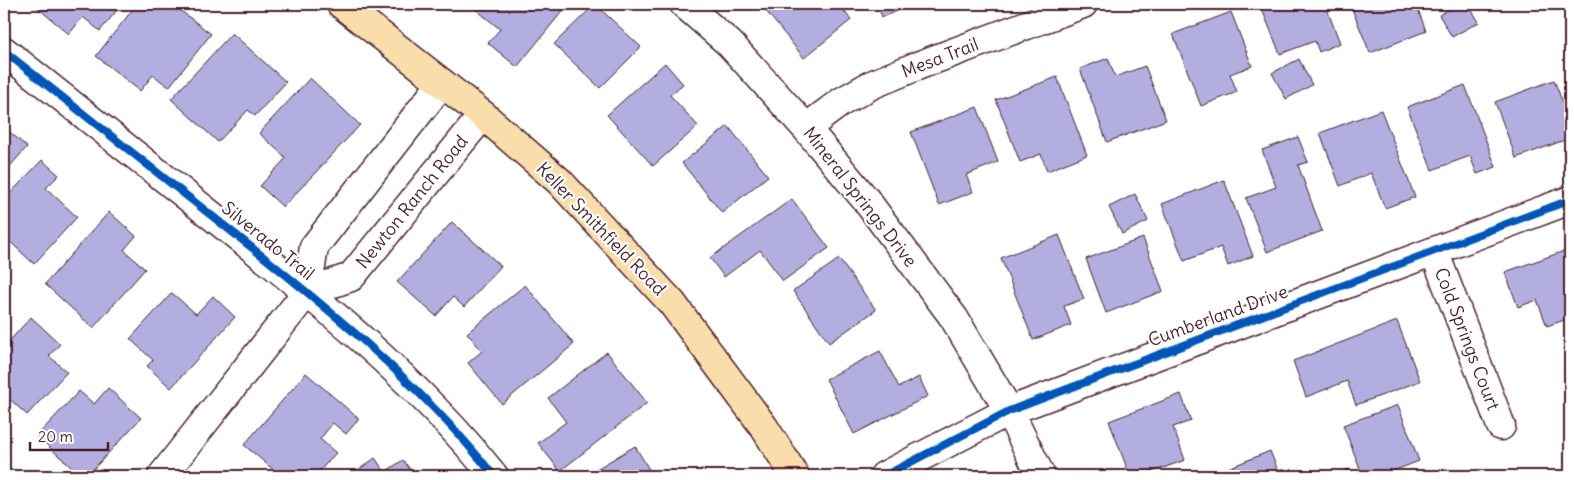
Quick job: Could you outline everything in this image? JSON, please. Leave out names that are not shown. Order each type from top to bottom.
[{"type":"main road","name":"Keller Smithfield Road","points":[[341,4],[483,115],[559,181],[672,303],[759,420],[795,476]]},
{"type":"street","name":"Mineral Springs Drive","points":[[684,4],[730,44],[806,128],[866,200],[954,318],[1009,411],[1042,476]]},
{"type":"street","name":"Mesa Trail","points":[[806,128],[841,102],[871,85],[1083,4]]},
{"type":"street","name":"Silverado Trail","points":[[4,51],[307,292],[404,377],[467,442],[494,476]]},
{"type":"street","points":[[162,476],[307,292],[314,247],[442,83]]},
{"type":"street","name":"Newton Ranch Road","points":[[307,292],[351,277],[483,115]]},
{"type":"street","name":"Cumberland Drive","points":[[884,476],[1009,411],[1570,200]]},
{"type":"street","name":"Cold Springs Court","points":[[1434,251],[1501,426]]},
{"type":"building","points":[[33,4],[122,4],[100,31],[83,17],[69,34]]},
{"type":"building","points":[[137,4],[172,4],[211,34],[169,87],[153,75],[140,91],[96,56]]},
{"type":"building","points":[[478,4],[559,4],[565,8],[517,67],[488,43],[500,29],[474,8]]},
{"type":"building","points":[[595,4],[641,47],[600,88],[554,44]]},
{"type":"building","points":[[775,4],[787,4],[790,7],[794,4],[839,4],[851,20],[804,58],[766,11]]},
{"type":"building","points":[[877,4],[916,4],[882,17]]},
{"type":"building","points":[[1260,4],[1325,4],[1340,43],[1319,52],[1315,41],[1280,54]]},
{"type":"building","points":[[1350,4],[1416,4],[1426,31],[1370,53]]},
{"type":"building","points":[[1459,4],[1468,4],[1479,22],[1452,37],[1439,15]]},
{"type":"building","points":[[1231,12],[1252,66],[1230,74],[1237,92],[1201,106],[1173,34]]},
{"type":"building","points":[[232,33],[286,82],[255,116],[248,110],[218,142],[171,99]]},
{"type":"building","points":[[1108,58],[1115,77],[1145,66],[1166,120],[1107,142],[1080,69]]},
{"type":"building","points":[[1299,59],[1312,85],[1286,99],[1272,73]]},
{"type":"building","points":[[665,63],[683,84],[670,95],[698,126],[653,166],[607,115]]},
{"type":"building","points":[[1057,77],[1087,155],[1047,171],[1041,154],[1020,162],[996,100]]},
{"type":"building","points":[[310,78],[360,125],[283,207],[260,186],[286,158],[259,133]]},
{"type":"building","points":[[1554,80],[1570,121],[1570,138],[1516,158],[1495,102]]},
{"type":"building","points":[[1465,85],[1496,167],[1477,174],[1470,156],[1432,170],[1407,107]]},
{"type":"building","points":[[977,107],[998,162],[966,175],[973,192],[939,205],[911,132]]},
{"type":"building","points":[[1381,110],[1415,197],[1385,208],[1371,173],[1340,186],[1320,133]]},
{"type":"building","points":[[728,126],[768,176],[722,213],[682,163]]},
{"type":"building","points":[[4,127],[27,147],[4,173]]},
{"type":"building","points":[[1298,137],[1308,162],[1298,165],[1322,231],[1267,252],[1246,198],[1276,187],[1262,150]]},
{"type":"building","points":[[42,160],[59,175],[46,188],[77,217],[34,264],[4,236],[4,200]]},
{"type":"building","points":[[1224,180],[1253,256],[1228,266],[1221,247],[1184,261],[1162,204]]},
{"type":"building","points":[[1135,194],[1148,221],[1122,234],[1109,207]]},
{"type":"building","points":[[792,199],[829,248],[783,281],[760,250],[724,277],[710,258]]},
{"type":"building","points":[[109,212],[136,236],[124,250],[145,269],[93,328],[45,284]]},
{"type":"building","points":[[452,222],[501,266],[464,307],[453,297],[436,316],[397,282]]},
{"type":"building","points":[[1059,235],[1084,299],[1064,306],[1071,325],[1033,340],[1001,258]]},
{"type":"building","points":[[1143,238],[1163,291],[1106,313],[1086,259]]},
{"type":"building","points":[[1570,249],[1570,318],[1547,326],[1537,300],[1518,307],[1505,272]]},
{"type":"building","points":[[839,259],[876,310],[829,343],[793,291]]},
{"type":"building","points":[[525,285],[574,344],[502,404],[468,363],[482,351],[467,333]]},
{"type":"building","points":[[172,293],[196,314],[213,296],[235,317],[171,388],[147,366],[153,360],[130,339]]},
{"type":"building","points":[[31,317],[60,344],[49,356],[67,372],[27,415],[4,394],[4,347]]},
{"type":"building","points":[[1397,321],[1420,381],[1356,405],[1347,381],[1306,397],[1293,361]]},
{"type":"building","points":[[1570,341],[1570,360],[1564,343]]},
{"type":"building","points":[[880,351],[899,387],[919,377],[928,396],[854,434],[826,379]]},
{"type":"building","points":[[607,352],[647,403],[560,471],[538,443],[566,422],[548,398]]},
{"type":"building","points":[[306,373],[359,419],[346,434],[333,423],[320,439],[336,453],[315,476],[281,476],[244,445]]},
{"type":"building","points":[[108,388],[141,418],[87,476],[81,476],[37,436],[79,391],[94,404]]},
{"type":"building","points":[[1181,394],[1191,421],[1173,427],[1185,460],[1141,476],[1130,476],[1109,421]]},
{"type":"building","points":[[1398,405],[1419,461],[1380,476],[1363,476],[1343,425]]},
{"type":"building","points":[[635,446],[653,476],[589,476],[588,474]]},
{"type":"building","points":[[1270,451],[1280,476],[1209,476]]},
{"type":"building","points":[[375,458],[385,472],[403,460],[415,476],[350,476]]},
{"type":"building","points":[[1349,469],[1351,476],[1330,476]]},
{"type":"cycle path","points":[[4,51],[333,314],[401,375],[433,407],[494,476]]},
{"type":"cycle path","points":[[884,476],[1009,411],[1570,200]]}]
